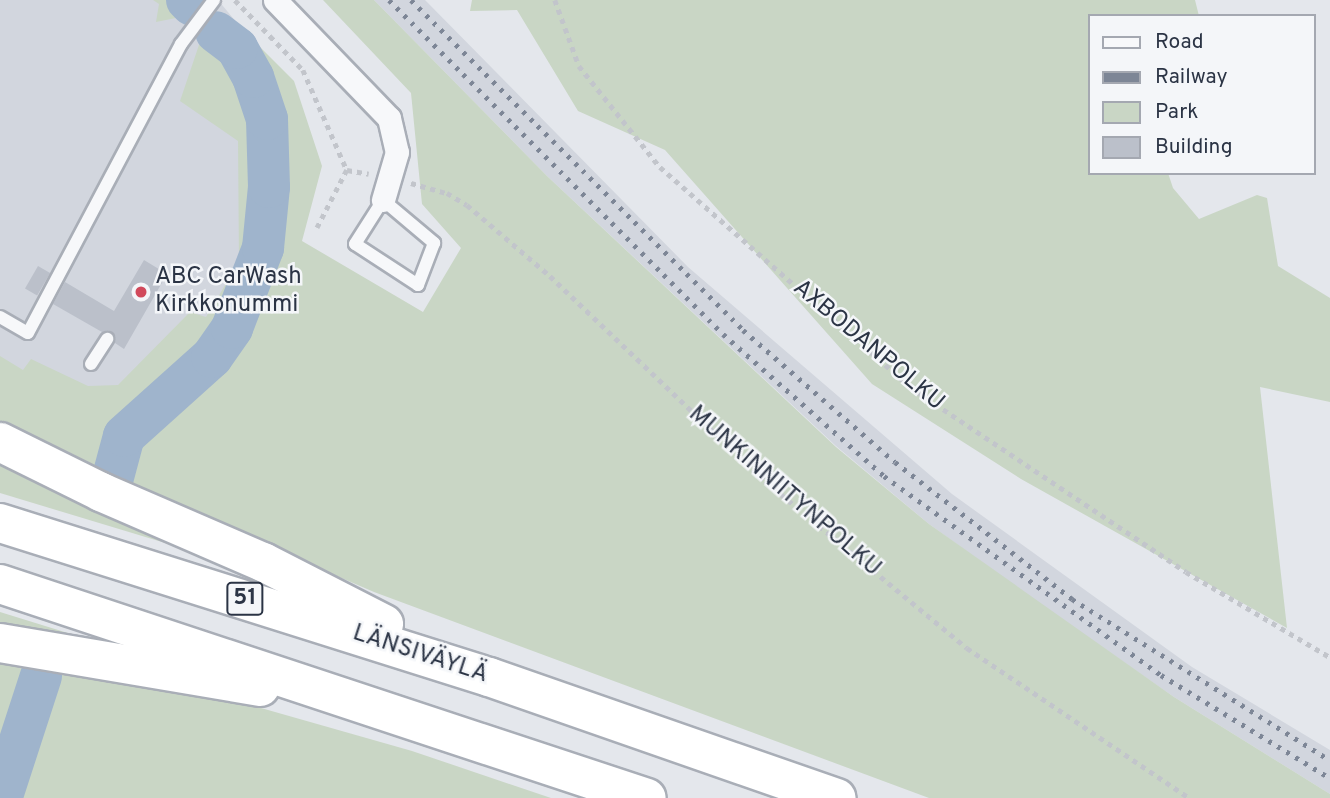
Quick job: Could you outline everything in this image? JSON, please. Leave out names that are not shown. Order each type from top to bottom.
[{"type":"highway","points":[[0,442],[101,492],[262,562],[489,677]]},
{"type":"highway","name":"LÄNSIVÄYLÄ","points":[[0,523],[489,677],[837,798]]},
{"type":"highway","name":"51","points":[[0,584],[379,706],[647,798]]},
{"type":"highway","points":[[0,643],[379,706]]},
{"type":"street","points":[[275,0],[382,106],[395,133],[397,152],[383,200]]},
{"type":"lane","points":[[0,317],[27,333],[181,44],[214,0]]},
{"type":"lane","points":[[383,200],[434,243],[418,285],[355,244],[383,200]]},
{"type":"lane","points":[[91,364],[107,339]]},
{"type":"path","points":[[235,0],[303,70],[347,170],[317,228]]},
{"type":"path","name":"AXBODANPOLKU","points":[[555,0],[579,66],[660,167],[910,387],[1186,572],[1330,657]]},
{"type":"path","name":"MUNKINNIITYNPOLKU","points":[[391,178],[447,193],[467,205],[550,276],[765,481],[891,585],[968,648],[1189,798]]},
{"type":"shaded area","points":[[0,0],[218,0],[251,40],[274,200],[191,386],[0,391]]},
{"type":"shaded area","points":[[374,0],[425,0],[688,267],[952,494],[1192,667],[1330,750],[1330,794],[1174,697],[929,524],[836,446],[547,176]]},
{"type":"green space","points":[[153,0],[196,0],[181,17],[156,22],[159,4]]},
{"type":"green space","points":[[323,0],[374,0],[547,176],[836,447],[929,524],[1174,697],[1330,794],[1330,798],[929,798],[374,592],[230,530],[0,421],[0,356],[23,370],[31,359],[88,386],[118,385],[190,312],[206,317],[239,262],[238,141],[180,101],[201,39],[214,43],[231,18],[294,81],[322,166],[302,241],[423,312],[461,248],[422,204],[411,93]]},
{"type":"green space","points":[[472,0],[1195,0],[1198,14],[1088,14],[1088,175],[1169,175],[1173,188],[1199,219],[1257,195],[1267,198],[1278,266],[1330,298],[1330,402],[1260,387],[1287,628],[1021,479],[872,384],[665,150],[578,111],[517,10],[470,11]]},
{"type":"green space","points":[[0,456],[248,568],[0,493]]},
{"type":"green space","points":[[0,612],[142,656],[0,634]]},
{"type":"green space","points":[[0,655],[236,701],[412,751],[551,798],[0,798]]},
{"type":"building","name":"ABC CarWash Kirkkonummi","points":[[144,260],[167,274],[124,349],[115,343],[111,331],[102,332],[53,304],[65,282],[114,311]]},
{"type":"building","points":[[38,266],[50,273],[37,296],[25,289]]},
{"type":"waterway","points":[[187,0],[192,5]]},
{"type":"waterway","points":[[113,477],[124,436],[212,357],[232,328],[263,248],[269,187],[267,119],[253,77],[237,48],[216,32]]},
{"type":"waterway","points":[[3,793],[41,676]]},
{"type":"waterway","points":[[0,792],[8,798]]},
{"type":"railway","points":[[389,0],[723,334],[884,476],[1161,675],[1330,778]]},
{"type":"railway","points":[[411,0],[743,330],[895,462],[1072,599],[1330,760]]},
{"type":"place","name":"ABC CarWash Kirkkonummi","points":[[141,292]]}]
